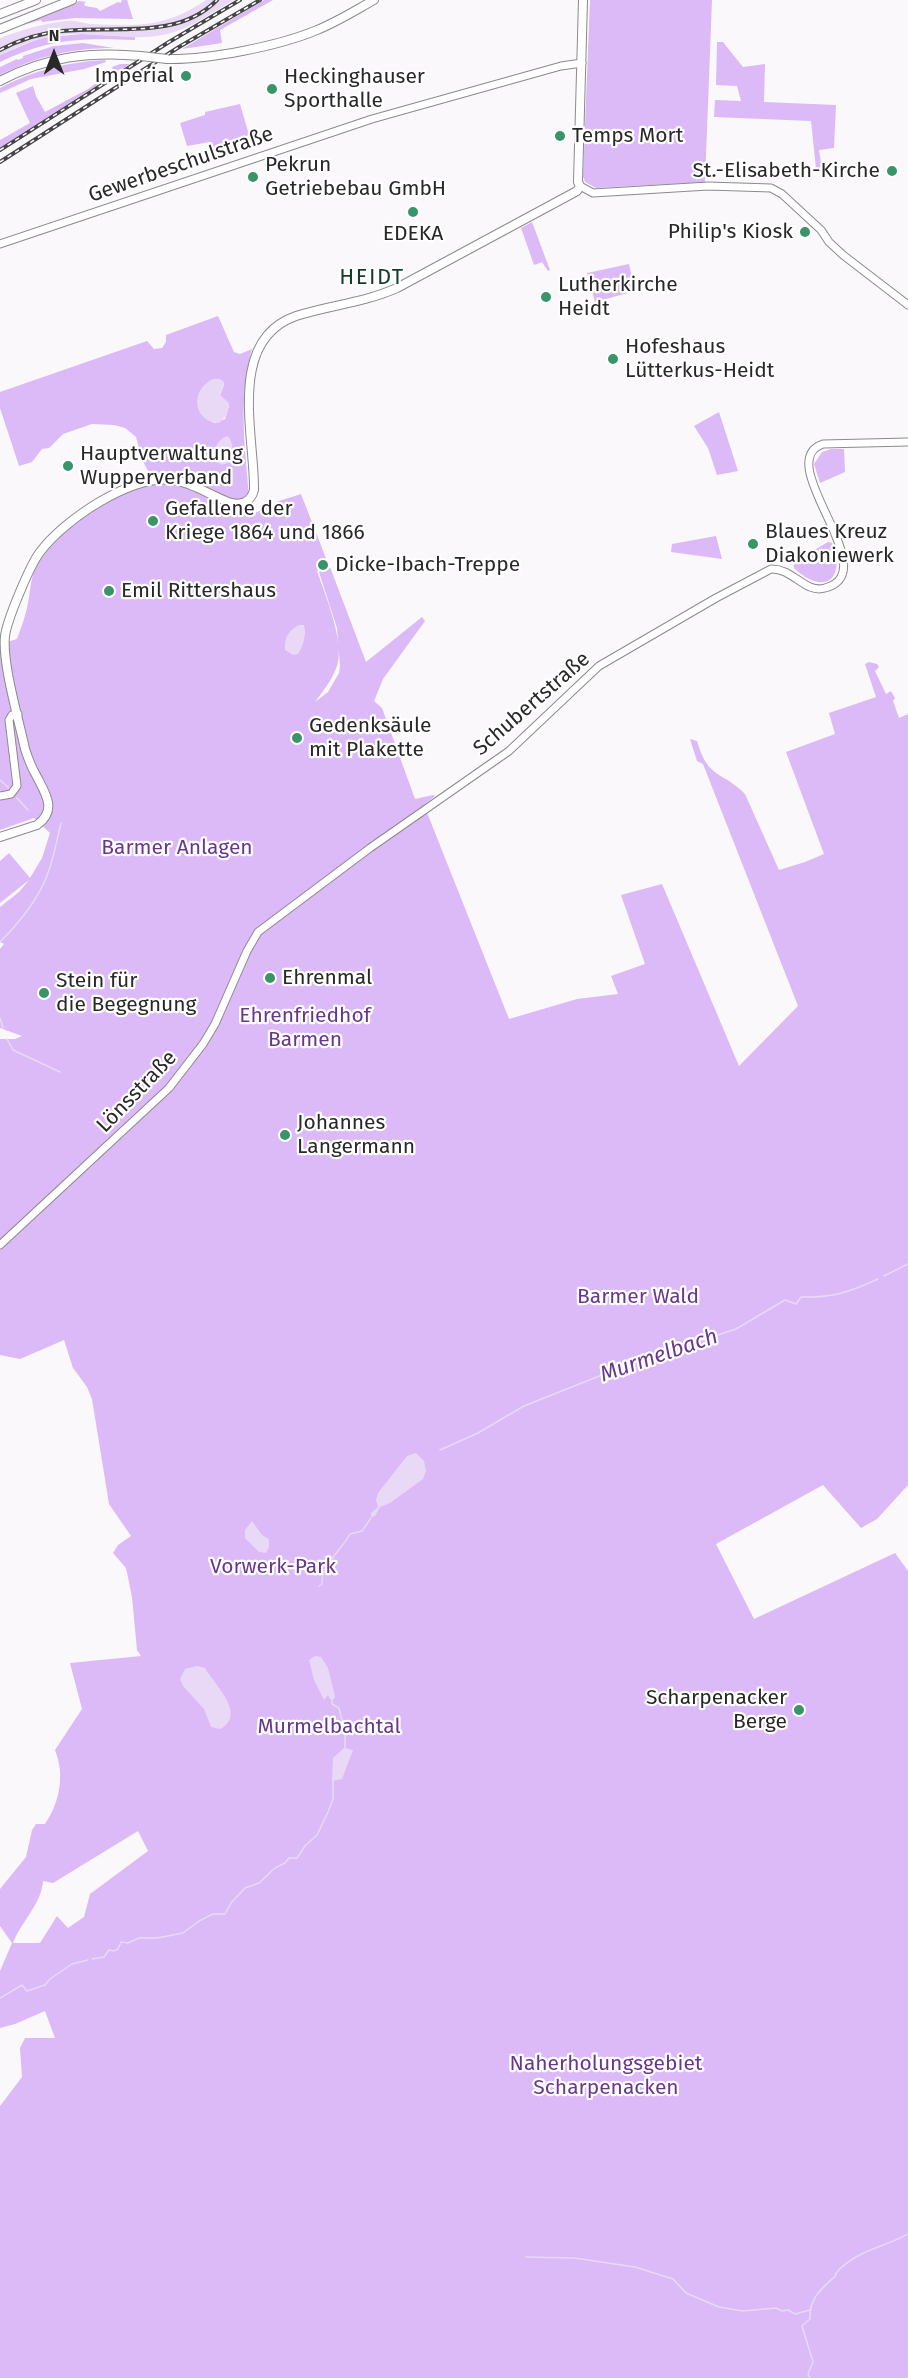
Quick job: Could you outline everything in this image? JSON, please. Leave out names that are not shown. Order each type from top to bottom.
[{"type":"main road","points":[[0,14],[36,0]]},
{"type":"main road","points":[[0,29],[72,0]]},
{"type":"main road","points":[[0,81],[39,64],[71,56],[102,53],[167,59],[209,56],[301,36],[334,23],[374,0]]},
{"type":"main road","points":[[0,837],[37,825],[49,808],[48,798],[30,765],[25,749],[5,649],[5,637],[39,552],[50,540],[102,499],[136,484],[173,480],[228,502],[246,503],[254,490],[249,414],[250,382],[260,348],[274,329],[296,316],[360,302],[397,288],[577,191],[580,186],[578,182],[583,0]]},
{"type":"street","name":"Gewerbeschulstraße","points":[[0,244],[366,121],[561,66],[582,63]]},
{"type":"street","points":[[580,186],[593,193],[708,186],[777,190],[821,230],[828,242],[908,305]]},
{"type":"street","name":"Schubertstraße","points":[[258,932],[370,848],[509,751],[583,679],[616,656],[763,572],[780,569],[809,586],[822,589],[834,584],[842,573],[843,563],[840,544],[812,482],[809,462],[814,449],[819,445],[830,444],[908,442]]},
{"type":"street","points":[[0,796],[11,794],[17,786],[9,720],[12,715],[18,714]]},
{"type":"street","name":"Lönsstraße","points":[[0,1245],[169,1088],[203,1044],[215,1024],[258,932]]},
{"type":"green space","points":[[122,0],[127,0],[133,19],[75,18],[42,22],[41,20],[19,26],[79,1],[86,2],[85,6],[97,8],[100,11],[118,2],[121,3]]},
{"type":"green space","points":[[264,0],[273,0],[220,30],[222,43],[182,49]]},
{"type":"green space","points":[[590,0],[712,0],[705,182],[596,188],[585,182],[583,176]]},
{"type":"green space","points":[[82,34],[135,37],[135,40],[66,41],[35,48],[0,62],[0,55],[40,38]]},
{"type":"green space","points":[[717,42],[723,42],[743,67],[765,64],[764,102],[836,105],[834,148],[819,150],[822,168],[816,169],[811,121],[714,117],[715,100],[741,101],[737,86],[716,85]]},
{"type":"green space","points":[[83,43],[114,48],[56,54],[0,75],[0,67],[23,58],[23,56],[54,46]]},
{"type":"green space","points":[[105,60],[106,62],[84,69],[31,79],[0,93],[0,88],[38,72],[64,65]]},
{"type":"green space","points":[[130,64],[0,148],[0,140],[30,123],[16,93],[33,86],[45,112],[88,89],[113,71],[112,67]]},
{"type":"green space","points":[[240,104],[249,135],[212,148],[210,142],[187,146],[180,123],[205,115],[205,112]]},
{"type":"green space","points":[[532,222],[550,270],[548,271],[542,262],[534,265],[521,228]]},
{"type":"green space","points":[[629,264],[635,291],[595,302],[587,273]]},
{"type":"green space","points":[[218,316],[234,352],[240,354],[252,349],[247,369],[244,408],[250,508],[253,514],[279,501],[301,494],[329,566],[317,571],[333,618],[338,643],[337,628],[319,572],[330,567],[366,662],[422,617],[425,621],[383,679],[374,701],[382,708],[415,799],[435,796],[424,805],[509,1019],[577,999],[618,994],[611,976],[645,964],[621,895],[662,884],[739,1066],[798,1006],[703,764],[697,761],[690,739],[697,741],[701,754],[711,769],[745,794],[779,870],[824,854],[786,752],[835,734],[829,713],[876,697],[865,664],[869,662],[879,667],[875,671],[886,694],[891,691],[895,698],[893,701],[899,718],[908,714],[908,1485],[877,1519],[861,1528],[823,1485],[716,1544],[754,1619],[895,1553],[908,1571],[908,2378],[0,2378],[0,2106],[22,2077],[20,2048],[25,2038],[55,2038],[45,2011],[0,2028],[0,1971],[12,1943],[0,1926],[0,1889],[26,1857],[32,1830],[36,1824],[45,1824],[57,1798],[60,1769],[55,1750],[82,1709],[70,1663],[141,1656],[137,1650],[132,1597],[126,1568],[113,1553],[118,1545],[131,1536],[109,1504],[92,1399],[87,1387],[73,1368],[64,1340],[20,1359],[0,1355],[0,1039],[15,1039],[22,1036],[0,1028],[0,949],[4,944],[0,942],[0,907],[19,892],[29,880],[0,903],[0,861],[9,853],[30,878],[42,858],[50,833],[34,818],[0,830],[0,644],[17,639],[26,612],[33,573],[52,546],[71,527],[102,503],[126,491],[155,483],[142,460],[136,437],[125,428],[114,425],[92,424],[63,434],[49,448],[42,449],[32,462],[19,466],[0,408],[0,392],[147,341],[154,349],[162,348],[166,342],[166,335]],"holes":[[[216,379],[223,381],[224,385],[220,395],[229,406],[225,419],[215,423],[202,414],[199,408],[199,394],[208,383]],[[339,656],[339,673],[328,692],[315,702],[328,685]],[[138,1831],[148,1851],[90,1894],[84,1917],[68,1928],[57,1916],[40,1943],[13,1943],[39,1897],[43,1881],[53,1883]]]},
{"type":"green space","points":[[719,412],[738,471],[717,475],[708,448],[694,426]]},
{"type":"green space","points":[[844,449],[845,472],[820,483],[814,464],[822,452]]},
{"type":"green space","points":[[716,536],[722,559],[671,552],[672,544]]},
{"type":"green space","points":[[828,542],[832,543],[836,556],[834,575],[830,580],[814,581],[794,568],[794,562]]},
{"type":"shaded area","points":[[206,0],[234,0],[173,33],[134,37],[62,35],[31,42],[0,55],[0,38],[33,27],[70,21],[107,25],[151,23],[177,16]]},
{"type":"shaded area","points":[[213,379],[220,379],[224,384],[220,395],[229,403],[227,415],[219,423],[203,417],[197,404],[200,390]]},
{"type":"shaded area","points":[[226,436],[229,437],[232,453],[228,463],[222,465],[217,462],[215,451],[217,444]]},
{"type":"shaded area","points":[[299,625],[304,625],[304,640],[298,654],[293,655],[285,650],[285,642],[289,632]]},
{"type":"shaded area","points":[[416,1453],[424,1461],[426,1471],[423,1479],[390,1503],[380,1507],[375,1516],[371,1517],[371,1513],[378,1507],[376,1500],[378,1493],[407,1456]]},
{"type":"shaded area","points":[[252,1521],[262,1535],[269,1539],[266,1553],[259,1552],[245,1538],[245,1530]]},
{"type":"shaded area","points":[[315,1656],[321,1657],[328,1668],[334,1699],[330,1699],[328,1695],[324,1700],[314,1680],[309,1660]]},
{"type":"shaded area","points":[[197,1666],[205,1668],[230,1708],[231,1716],[228,1723],[220,1729],[211,1727],[204,1709],[183,1686],[180,1679],[185,1669]]},
{"type":"shaded area","points":[[344,1748],[353,1750],[342,1779],[332,1781],[333,1758]]},
{"type":"waterway","points":[[0,780],[9,788]]},
{"type":"waterway","points":[[17,798],[28,810]]},
{"type":"waterway","points":[[0,942],[39,892],[50,867],[61,823]]},
{"type":"waterway","points":[[0,1018],[3,1028]]},
{"type":"waterway","points":[[7,1039],[13,1050],[60,1072]]},
{"type":"waterway","name":"Murmelbach","points":[[884,1276],[908,1264]]},
{"type":"waterway","name":"Murmelbach","points":[[440,1450],[478,1433],[524,1406],[627,1365],[736,1329],[785,1300],[796,1304],[801,1297],[841,1293],[878,1279]]},
{"type":"waterway","name":"Murmelbach","points":[[319,1586],[322,1584],[328,1564],[350,1534],[362,1531],[371,1518]]},
{"type":"waterway","points":[[314,1575],[325,1571]]},
{"type":"waterway","name":"Murmelbach","points":[[332,1699],[332,1704],[339,1708],[345,1732],[345,1751]]},
{"type":"waterway","name":"Murmelbach","points":[[92,1959],[104,1957],[109,1950],[118,1949],[121,1942],[128,1943],[139,1938],[157,1938],[183,1933],[213,1914],[225,1914],[231,1903],[245,1888],[259,1883],[289,1858],[297,1858],[305,1846],[317,1835],[333,1799],[333,1780]]},
{"type":"waterway","name":"Murmelbach","points":[[0,1998],[22,1985],[27,1991],[45,1985],[72,1964],[88,1960]]},
{"type":"waterway","points":[[810,2378],[808,2374],[813,2362],[802,2326],[810,2319],[811,2306],[816,2296],[851,2260],[908,2234]]},
{"type":"waterway","points":[[526,2257],[574,2258],[635,2267],[673,2279],[686,2293],[719,2307],[743,2311],[776,2308],[795,2314],[810,2310]]},
{"type":"railway","points":[[0,50],[15,43],[54,32],[143,29],[164,26],[201,13],[217,0]]},
{"type":"railway","points":[[0,150],[169,42],[240,0]]},
{"type":"railway","points":[[0,162],[179,47],[260,0]]},
{"type":"place","name":"Imperial","points":[[186,76]]},
{"type":"place","name":"Heckinghauser Sporthalle","points":[[272,89]]},
{"type":"place","name":"Temps Mort","points":[[560,136]]},
{"type":"place","name":"St.-Elisabeth-Kirche","points":[[892,171]]},
{"type":"place","name":"Pekrun Getriebebau GmbH","points":[[253,177]]},
{"type":"place","name":"EDEKA","points":[[413,212]]},
{"type":"place","name":"Philip's Kiosk","points":[[805,232]]},
{"type":"place","name":"Lutherkirche Heidt","points":[[546,297]]},
{"type":"place","name":"Hofeshaus Lütterkus-Heidt","points":[[613,359]]},
{"type":"place","name":"Hauptverwaltung Wupperverband","points":[[68,466]]},
{"type":"place","name":"Gefallene der Kriege 1864 und 1866","points":[[153,521]]},
{"type":"place","name":"Blaues Kreuz Diakoniewerk","points":[[753,544]]},
{"type":"place","name":"Dicke-Ibach-Treppe","points":[[323,565]]},
{"type":"place","name":"Emil Rittershaus","points":[[109,591]]},
{"type":"place","name":"Gedenksäule mit Plakette","points":[[297,738]]},
{"type":"place","name":"Ehrenmal","points":[[270,978]]},
{"type":"place","name":"Stein für die Begegnung","points":[[44,993]]},
{"type":"place","name":"Johannes Langermann","points":[[285,1135]]},
{"type":"place","name":"Scharpenacker Berge","points":[[799,1710]]},
{"type":"district","name":"HEIDT","points":[[372,278]]},
{"type":"park label","name":"Barmer Anlagen","points":[[177,848]]},
{"type":"park label","name":"Ehrenfriedhof Barmen","points":[[305,1028]]},
{"type":"park label","name":"Barmer Wald","points":[[638,1297]]},
{"type":"park label","name":"Vorwerk-Park","points":[[273,1567]]},
{"type":"park label","name":"Murmelbachtal","points":[[329,1727]]},
{"type":"park label","name":"Naherholungsgebiet Scharpenacken","points":[[606,2076]]}]
